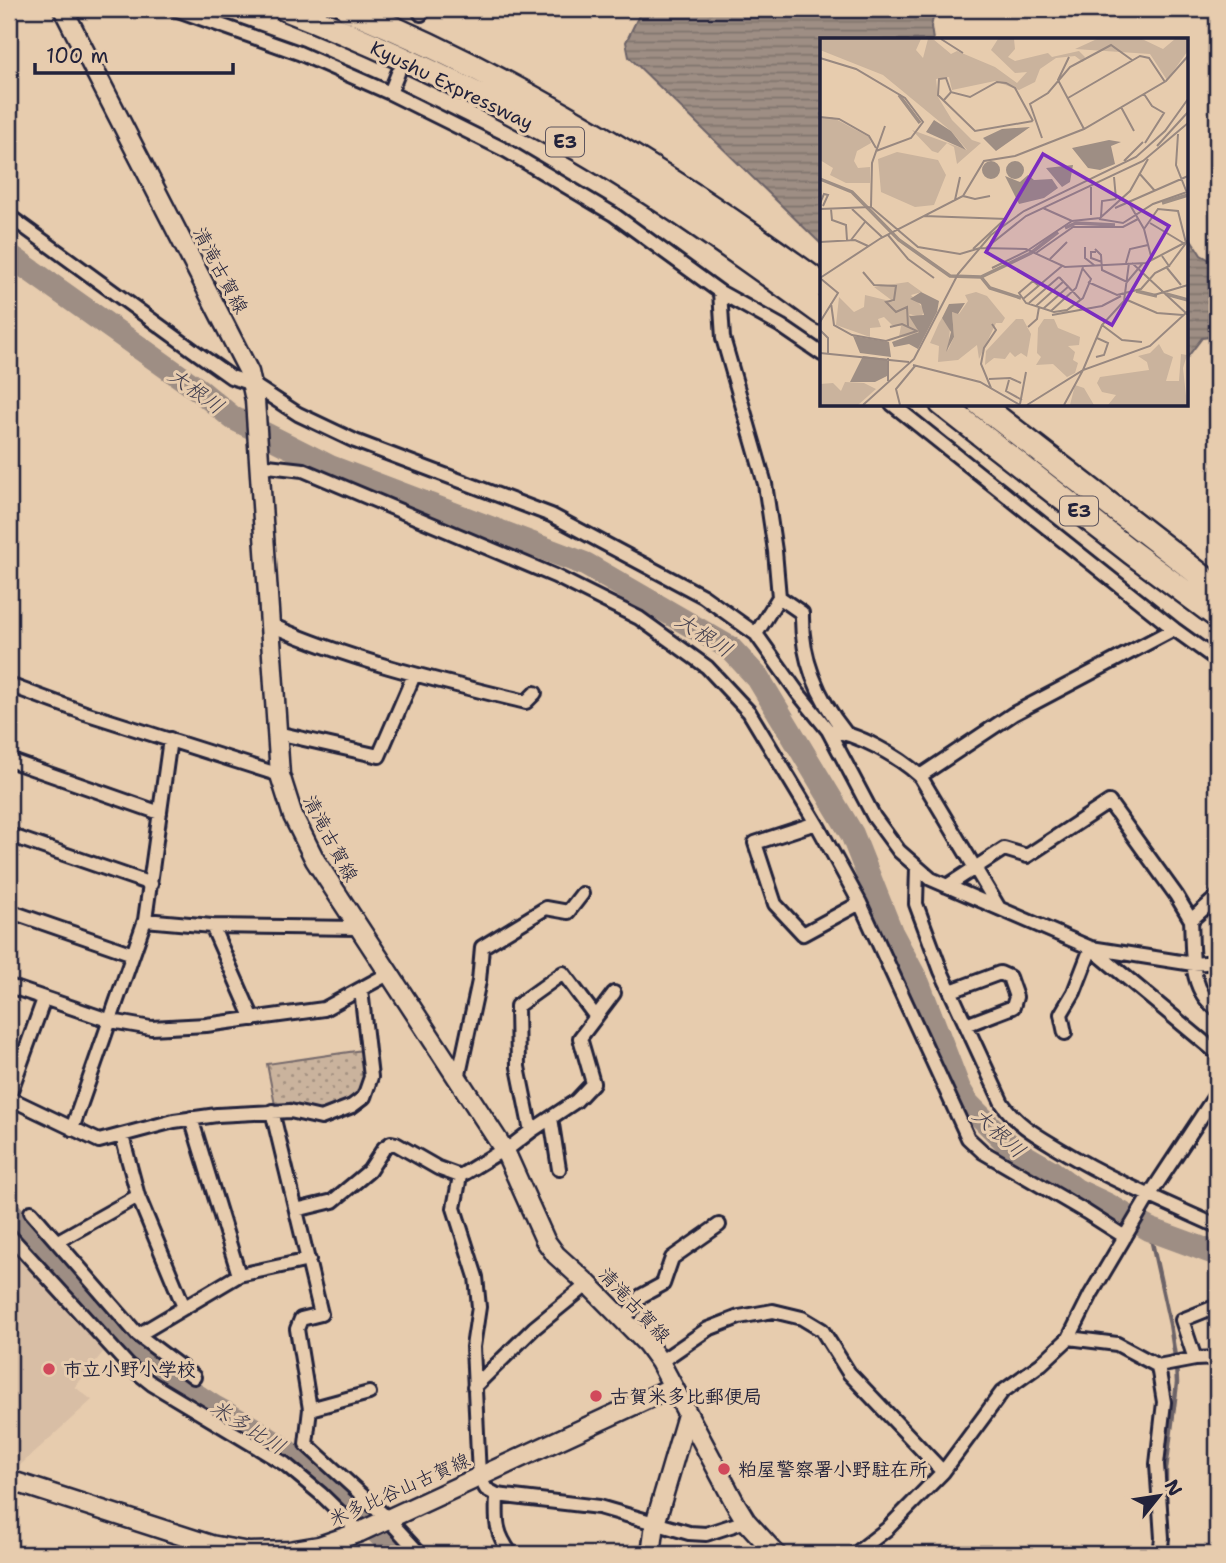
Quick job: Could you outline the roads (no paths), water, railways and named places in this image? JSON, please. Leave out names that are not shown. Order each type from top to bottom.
[{"type":"highway","name":"Kyushu Expressway","points":[[286,9],[370,44],[475,93],[580,150],[676,211],[820,312]]},
{"type":"highway","name":"Kyushu Expressway","points":[[348,9],[480,70],[584,127],[697,198],[820,284]]},
{"type":"highway","name":"E3","points":[[945,406],[1217,616]]},
{"type":"highway","name":"E3","points":[[983,406],[1217,588]]},
{"type":"main road","name":"清滝古賀線","points":[[63,9],[242,354],[253,392],[280,775],[293,816],[315,860],[505,1152],[545,1240],[556,1255],[647,1344],[660,1362],[746,1521],[776,1554]]},
{"type":"main road","name":"米多比谷山古賀線","points":[[9,1480],[211,1545],[249,1552],[320,1550],[673,1387]]},
{"type":"main road","points":[[651,1554],[655,1524],[687,1415]]},
{"type":"street","points":[[175,9],[299,53],[390,93],[507,151],[612,214],[720,292],[781,326],[820,353]]},
{"type":"street","points":[[390,93],[398,73]]},
{"type":"street","points":[[9,216],[253,392],[355,441],[551,515],[703,596],[756,634],[828,730],[874,817],[899,852],[931,879],[1091,948],[1193,964],[1217,962]]},
{"type":"street","points":[[720,292],[723,338],[765,484],[779,597],[756,634]]},
{"type":"street","points":[[895,406],[1174,629],[1217,660]]},
{"type":"street","points":[[259,465],[303,470],[555,576],[639,618],[706,667],[749,712],[816,823],[860,903],[968,1138],[983,1152],[1125,1237]]},
{"type":"street","points":[[779,597],[802,613],[802,636],[813,679],[830,714],[845,732]]},
{"type":"street","points":[[271,625],[307,641],[414,675],[526,702],[535,693]]},
{"type":"street","points":[[920,776],[1013,714],[1174,629]]},
{"type":"street","points":[[277,733],[379,756],[414,675]]},
{"type":"street","points":[[9,685],[85,713],[280,775]]},
{"type":"street","points":[[828,730],[845,732],[909,766],[920,776],[1000,909]]},
{"type":"street","points":[[72,1129],[145,920],[170,739]]},
{"type":"street","points":[[9,760],[160,813]]},
{"type":"street","points":[[947,886],[1004,849],[1027,856],[1109,802],[1191,920],[1193,964],[1200,991],[1217,1009]]},
{"type":"street","points":[[816,823],[755,843],[775,904],[803,934],[860,903]]},
{"type":"street","points":[[9,835],[151,884]]},
{"type":"street","points":[[916,867],[916,904],[966,1025],[1002,1103],[1012,1117],[1025,1128],[1098,1172],[1217,1226]]},
{"type":"street","points":[[458,1079],[479,981],[482,947],[546,908],[568,912],[582,894]]},
{"type":"street","points":[[1191,920],[1217,897]]},
{"type":"street","points":[[9,911],[133,954]]},
{"type":"street","points":[[145,920],[212,926],[358,928]]},
{"type":"street","points":[[212,926],[253,1019]]},
{"type":"street","points":[[1065,1033],[1061,1014],[1074,992],[1091,948]]},
{"type":"street","points":[[1091,948],[1217,1053]]},
{"type":"street","points":[[531,1131],[518,1067],[517,1006],[563,973],[596,1017]]},
{"type":"street","points":[[951,991],[1000,973],[1009,977],[1016,997],[1013,1007],[966,1025]]},
{"type":"street","points":[[9,986],[111,1021],[151,1028],[205,1025],[324,1009],[387,974]]},
{"type":"street","points":[[44,999],[9,1097],[99,1141],[191,1118],[290,1111],[321,1118],[352,1106],[364,1097],[371,1077],[361,990]]},
{"type":"street","points":[[614,993],[580,1038],[593,1083],[576,1101],[505,1152],[496,1154],[460,1176],[454,1208],[476,1277],[480,1307],[472,1347],[479,1476],[486,1489],[497,1495],[599,1507],[689,1533],[706,1534],[746,1521]]},
{"type":"street","points":[[855,1554],[887,1529],[943,1472],[1002,1392],[1041,1364],[1069,1338],[1149,1196],[1217,1093]]},
{"type":"street","points":[[272,1111],[321,1314],[301,1319],[297,1329],[310,1409],[306,1444],[420,1554]]},
{"type":"street","points":[[191,1118],[239,1275]]},
{"type":"street","points":[[551,1118],[559,1169]]},
{"type":"street","points":[[122,1136],[138,1196],[184,1307]]},
{"type":"street","points":[[296,1210],[333,1201],[369,1171],[384,1148],[391,1143],[438,1168],[460,1176]]},
{"type":"street","points":[[58,1241],[138,1196]]},
{"type":"street","points":[[31,1212],[138,1335],[194,1377]]},
{"type":"street","points":[[624,1320],[641,1296],[663,1284],[672,1258],[719,1225]]},
{"type":"street","points":[[9,1235],[128,1365],[152,1384],[285,1464],[360,1532]]},
{"type":"street","points":[[138,1335],[239,1275],[309,1259]]},
{"type":"street","points":[[474,1387],[534,1328],[588,1284]]},
{"type":"street","points":[[1195,1359],[1182,1320],[1212,1308],[1217,1311]]},
{"type":"street","points":[[660,1362],[708,1329],[739,1317],[774,1311],[802,1318],[822,1329],[849,1373],[943,1472]]},
{"type":"street","points":[[1069,1338],[1117,1344],[1158,1366],[1217,1358]]},
{"type":"street","points":[[1158,1366],[1164,1402],[1157,1464],[1162,1538],[1160,1554]]},
{"type":"street","points":[[310,1409],[369,1393]]},
{"type":"street","points":[[497,1495],[496,1527],[501,1542],[511,1554]]},
{"type":"waterway","name":"大根川","points":[[9,255],[199,390],[233,418],[330,467],[585,564],[730,648],[758,678],[852,834],[891,932],[918,983],[959,1089],[968,1104],[1014,1150],[1052,1172],[1076,1190],[1149,1229],[1217,1254]]},
{"type":"waterway","name":"米多比川","points":[[9,1211],[113,1331],[145,1362],[294,1456],[355,1510],[399,1554]]},
{"type":"waterway","points":[[1149,1229],[1176,1363],[1177,1383],[1166,1469],[1166,1512]]},
{"type":"waterway","points":[[1167,1538],[1170,1554]]},
{"type":"place","name":"市立小野小学校","points":[[49,1369]]},
{"type":"place","name":"古賀米多比郵便局","points":[[596,1396]]},
{"type":"place","name":"粕屋警察署小野駐在所","points":[[724,1469]]}]
